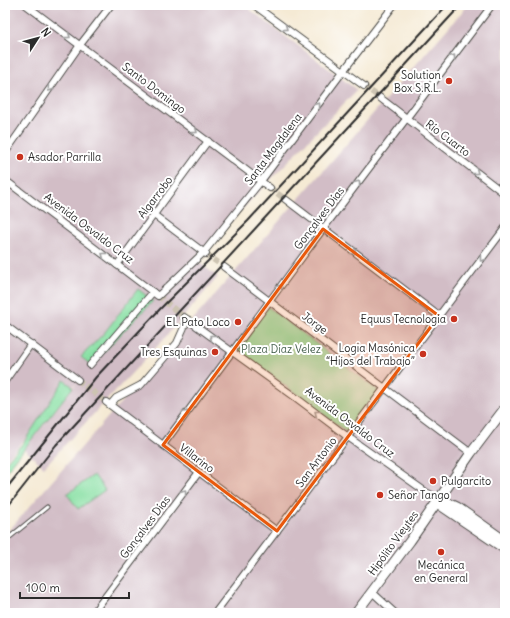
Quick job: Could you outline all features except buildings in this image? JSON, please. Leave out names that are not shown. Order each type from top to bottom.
[{"type":"main road","name":"Hipólito Vieytes","points":[[356,613],[505,408]]},
{"type":"main road","name":"Avenida Osvaldo Cruz","points":[[438,501],[457,507],[505,541]]},
{"type":"main road","name":"Avenida Osvaldo Cruz","points":[[438,501],[505,549]]},
{"type":"street","name":"Santo Domingo","points":[[26,5],[270,188]]},
{"type":"street","points":[[5,153],[80,45],[110,5]]},
{"type":"street","points":[[254,5],[364,86]]},
{"type":"street","name":"Santa Magdalena","points":[[90,364],[156,294],[205,253],[394,5]]},
{"type":"street","name":"Gonçalves Días","points":[[163,445],[269,301],[492,5]]},
{"type":"street","name":"Río Cuarto","points":[[378,97],[505,194]]},
{"type":"street","name":"Algarrobo","points":[[117,265],[208,141]]},
{"type":"street","name":"Avenida Osvaldo Cruz","points":[[5,180],[156,294]]},
{"type":"street","points":[[284,199],[439,316]]},
{"type":"street","points":[[154,215],[205,253]]},
{"type":"street","name":"San Antonio","points":[[216,613],[505,228]]},
{"type":"street","name":"Jorge","points":[[224,268],[471,453]]},
{"type":"street","name":"Avenida Osvaldo Cruz","points":[[108,403],[141,385],[177,343],[187,318],[231,352],[296,397],[348,437],[438,501]]},
{"type":"street","points":[[5,325],[78,380]]},
{"type":"street","points":[[5,381],[31,344]]},
{"type":"street","name":"Villarino","points":[[108,403],[277,531]]},
{"type":"street","name":"Gonçalves Días","points":[[93,613],[199,472]]},
{"type":"street","points":[[372,592],[395,613]]},
{"type":"lane","points":[[5,541],[47,507]]},
{"type":"highlighted area","points":[[323,229],[439,316],[277,531],[163,445]]},
{"type":"shaded area","points":[[5,5],[244,5],[357,90],[166,288],[197,261],[218,277],[162,341],[44,467],[24,449],[79,380],[5,461]]},
{"type":"shaded area","points":[[468,5],[505,5],[505,613],[5,613],[5,535]]},
{"type":"green space","points":[[138,289],[153,301],[91,365],[81,357],[105,332]]},
{"type":"green space","name":"Plaza Díaz Velez","points":[[268,307],[380,392],[349,434],[237,349]]},
{"type":"green space","points":[[64,380],[73,387],[5,473],[5,463],[24,442]]},
{"type":"green space","points":[[94,475],[105,490],[78,509],[67,494]]},
{"type":"tunnel","points":[[364,86],[379,97]]},
{"type":"tunnel","points":[[270,188],[285,199]]},
{"type":"tunnel","points":[[206,254],[224,267]]},
{"type":"tunnel","points":[[158,296],[184,317]]},
{"type":"tunnel","points":[[78,380],[106,402]]},
{"type":"railway","points":[[5,490],[96,377],[161,308],[248,221],[447,5]]},
{"type":"railway","points":[[5,510],[56,445],[461,5]]},
{"type":"place","name":"Solution Box S.R.L.","points":[[449,81]]},
{"type":"place","name":"Asador Parrilla","points":[[20,157]]},
{"type":"place","name":"Equus Tecnología","points":[[454,319]]},
{"type":"place","name":"EL Pato Loco","points":[[238,322]]},
{"type":"place","name":"Tres Esquinas","points":[[215,352]]},
{"type":"place","name":"Logia Masónica “Hijos del Trabajo”","points":[[423,354]]},
{"type":"place","name":"Pulgarcito","points":[[433,481]]},
{"type":"place","name":"Señor Tango","points":[[380,495]]},
{"type":"place","name":"Mecánica en General","points":[[441,552]]}]
